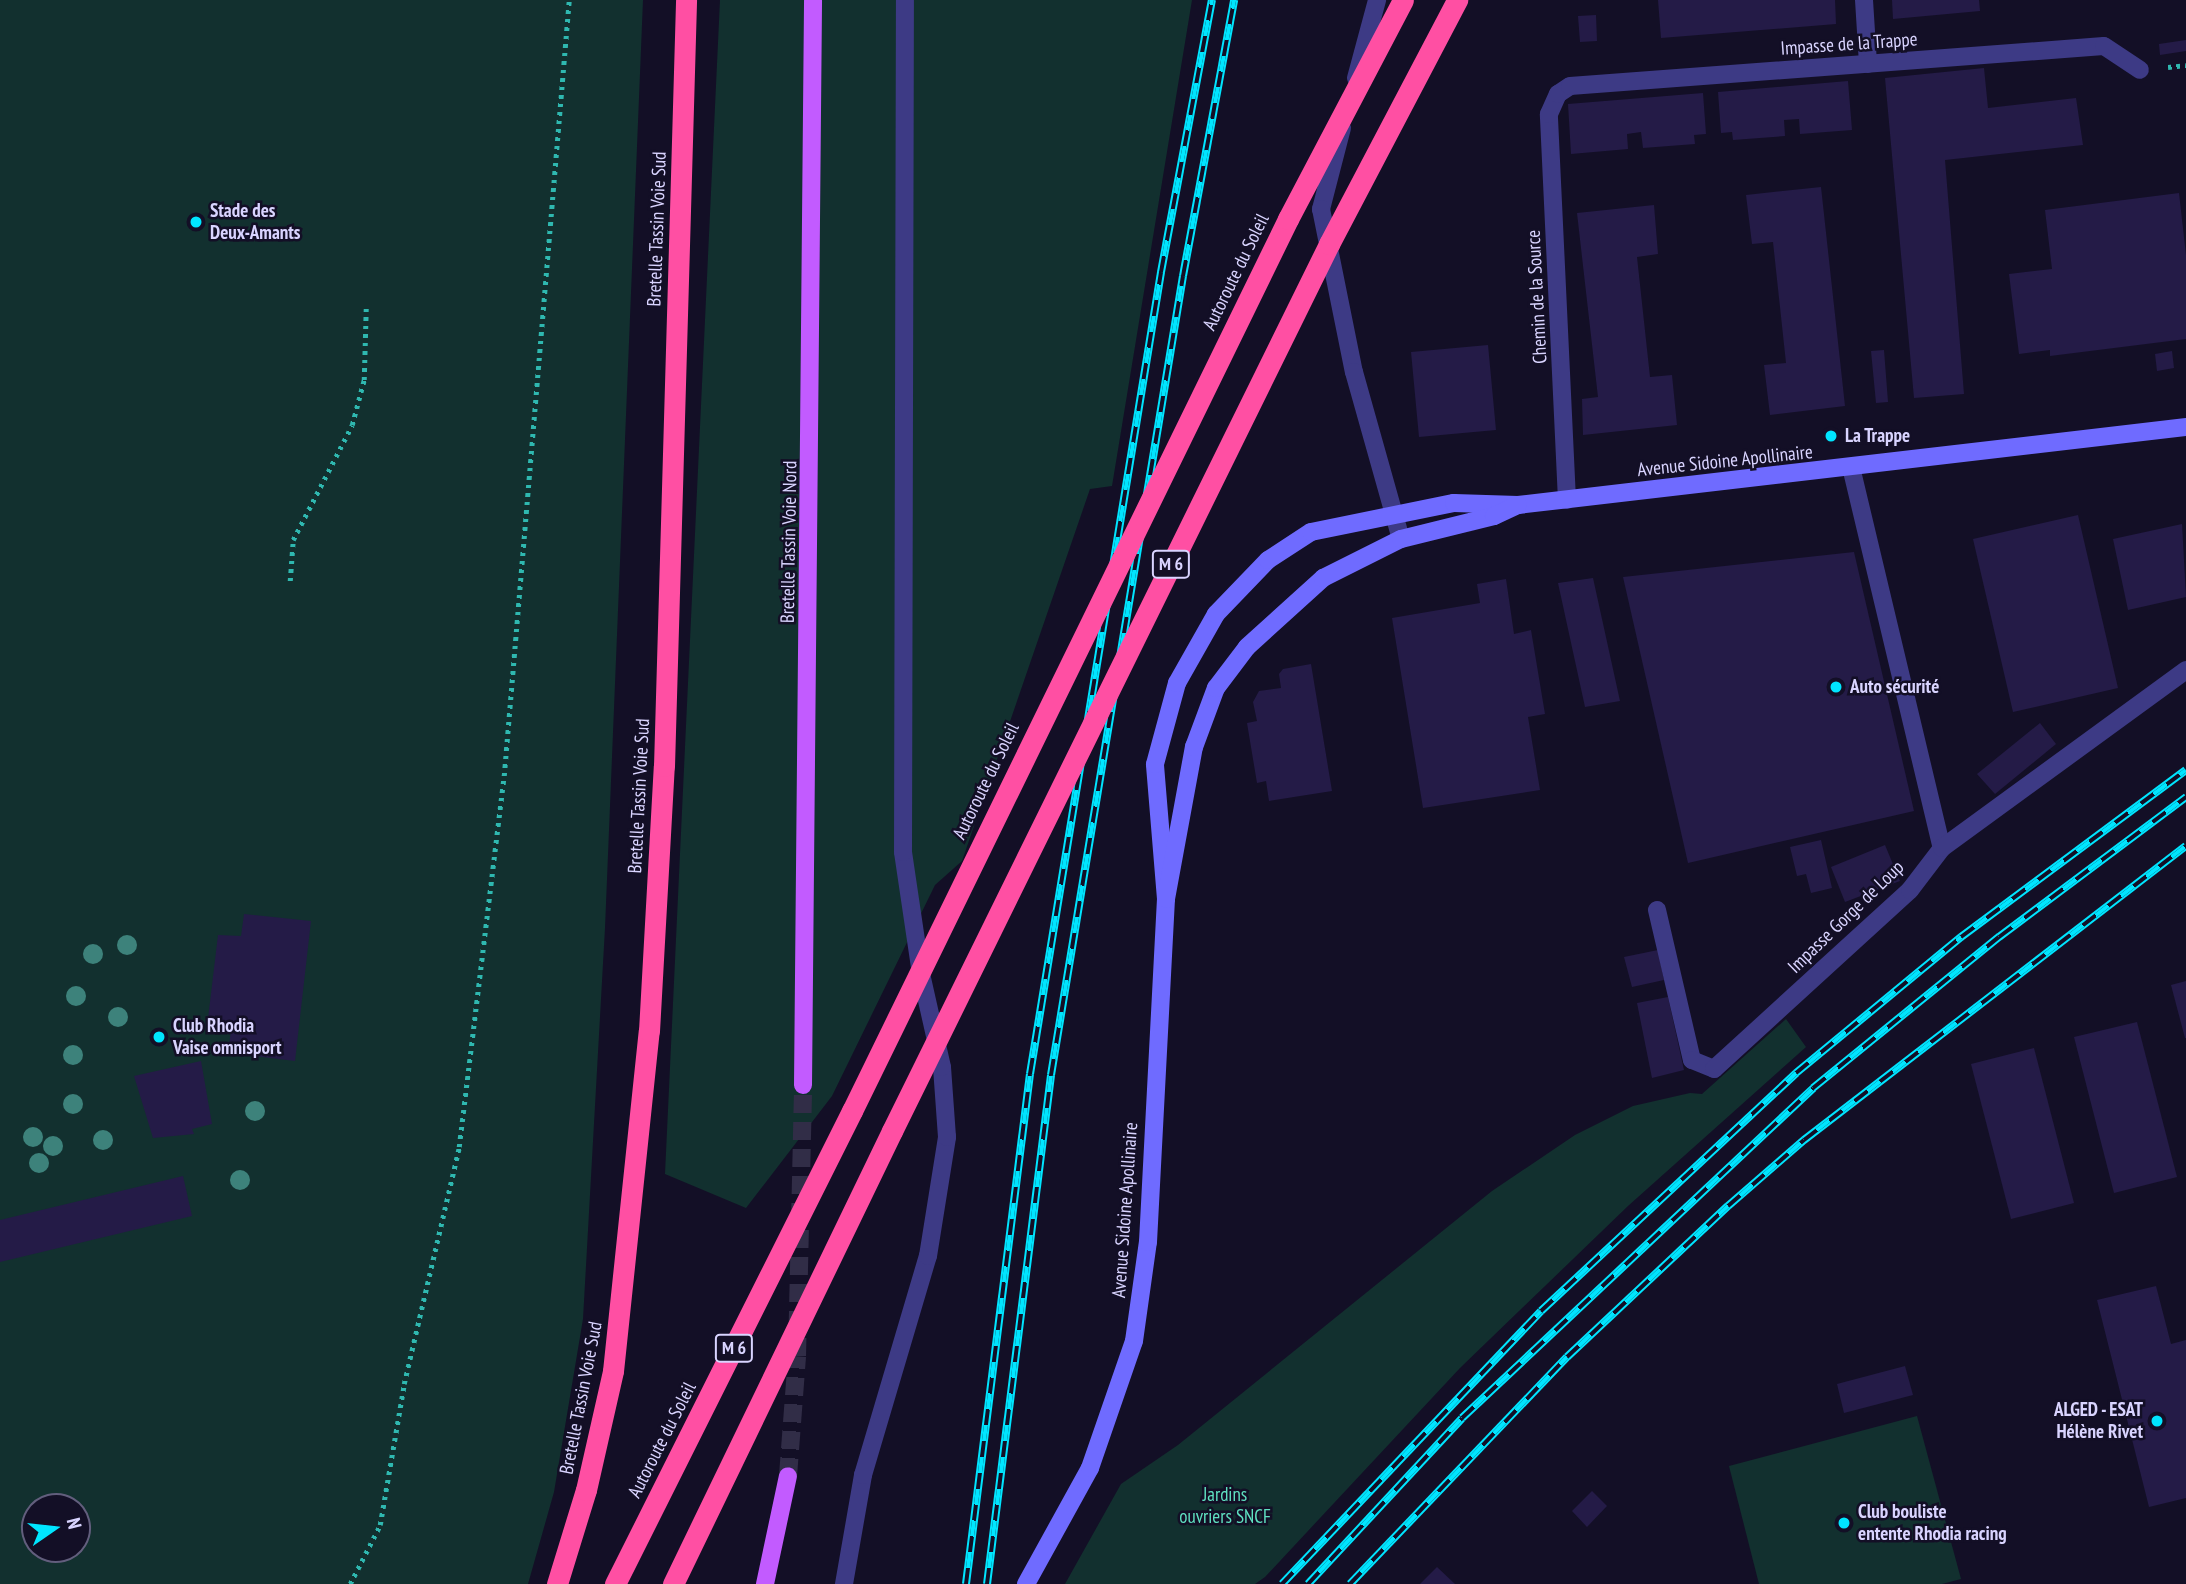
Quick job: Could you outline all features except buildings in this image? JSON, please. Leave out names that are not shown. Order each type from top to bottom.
[{"type":"highway","name":"Bretelle Tassin Voie Sud","points":[[557,1584],[586,1490],[613,1371],[649,1031],[664,766],[686,0]]},
{"type":"highway","name":"Autoroute du Soleil","points":[[615,1584],[852,1111],[1282,231],[1403,0]]},
{"type":"highway","name":"M 6","points":[[673,1584],[892,1131],[1329,244],[1457,0]]},
{"type":"main road","name":"Bretelle Tassin Voie Nord","points":[[803,1084],[813,0]]},
{"type":"main road","name":"Avenue Sidoine Apollinaire","points":[[1026,1584],[1050,1544],[1105,1430],[1134,1341],[1148,1242],[1166,899],[1156,764],[1177,682],[1216,614],[1268,560],[1311,532],[1395,519],[1454,503],[1518,505],[1567,500],[2186,427]]},
{"type":"main road","name":"Avenue Sidoine Apollinaire","points":[[1166,899],[1194,747],[1216,688],[1247,647],[1323,578],[1401,539],[1494,516],[1518,505]]},
{"type":"main road","points":[[765,1584],[788,1476]]},
{"type":"street","points":[[844,1584],[863,1475],[928,1256],[947,1137],[942,1067],[921,974],[903,852],[905,0]]},
{"type":"street","points":[[1377,0],[1321,209],[1354,372],[1401,539]]},
{"type":"street","points":[[1864,0],[1868,64]]},
{"type":"street","name":"Impasse de la Trappe","points":[[1558,94],[1570,86],[2104,46],[2140,70]]},
{"type":"street","name":"Chemin de la Source","points":[[1558,94],[1549,114],[1567,500]]},
{"type":"street","points":[[1851,467],[1942,848]]},
{"type":"street","name":"Impasse Gorge de Loup","points":[[1657,910],[1692,1060],[1714,1069],[1910,890],[1942,848],[2186,670]]},
{"type":"path","points":[[350,1584],[380,1525],[404,1384],[459,1147],[504,776],[569,0]]},
{"type":"path","points":[[290,581],[293,540],[355,414],[364,380],[366,307]]},
{"type":"green space","points":[[0,0],[643,0],[605,928],[583,1319],[554,1492],[528,1584],[0,1584]]},
{"type":"green space","points":[[720,0],[1192,0],[1112,486],[1090,489],[962,861],[935,885],[832,1096],[746,1208],[665,1174]]},
{"type":"green space","name":"Jardins ouvriers SNCF","points":[[1786,1019],[1806,1047],[1628,1206],[1460,1368],[1265,1577],[1255,1584],[1065,1584],[1121,1484],[1178,1445],[1492,1191],[1575,1135],[1633,1106],[1690,1093],[1702,1094]]},
{"type":"green space","name":"Club bouliste entente Rhodia racing","points":[[1917,1416],[1961,1579],[1942,1584],[1759,1584],[1729,1466]]},
{"type":"tunnel","points":[[788,1476],[797,1356],[803,1085]]},
{"type":"railway","points":[[966,1584],[1030,1074],[1161,272],[1212,0]]},
{"type":"railway","points":[[987,1584],[1051,1075],[1183,276],[1234,0]]},
{"type":"railway","points":[[1282,1584],[1541,1311],[1796,1073],[1961,937],[2186,770]]},
{"type":"railway","points":[[1308,1584],[1462,1418],[1813,1088],[1999,937],[2186,797]]},
{"type":"railway","points":[[1350,1584],[1567,1357],[1728,1206],[1804,1140],[2186,846]]},
{"type":"place","name":"Stade des Deux-Amants","points":[[196,222]]},
{"type":"place","name":"La Trappe","points":[[1831,436]]},
{"type":"place","name":"Auto sécurité","points":[[1836,687]]},
{"type":"place","name":"Club Rhodia Vaise omnisport","points":[[159,1037]]},
{"type":"place","name":"ALGED - ESAT Hélène Rivet","points":[[2157,1421]]},
{"type":"place","name":"Club bouliste entente Rhodia racing","points":[[1844,1523]]}]
